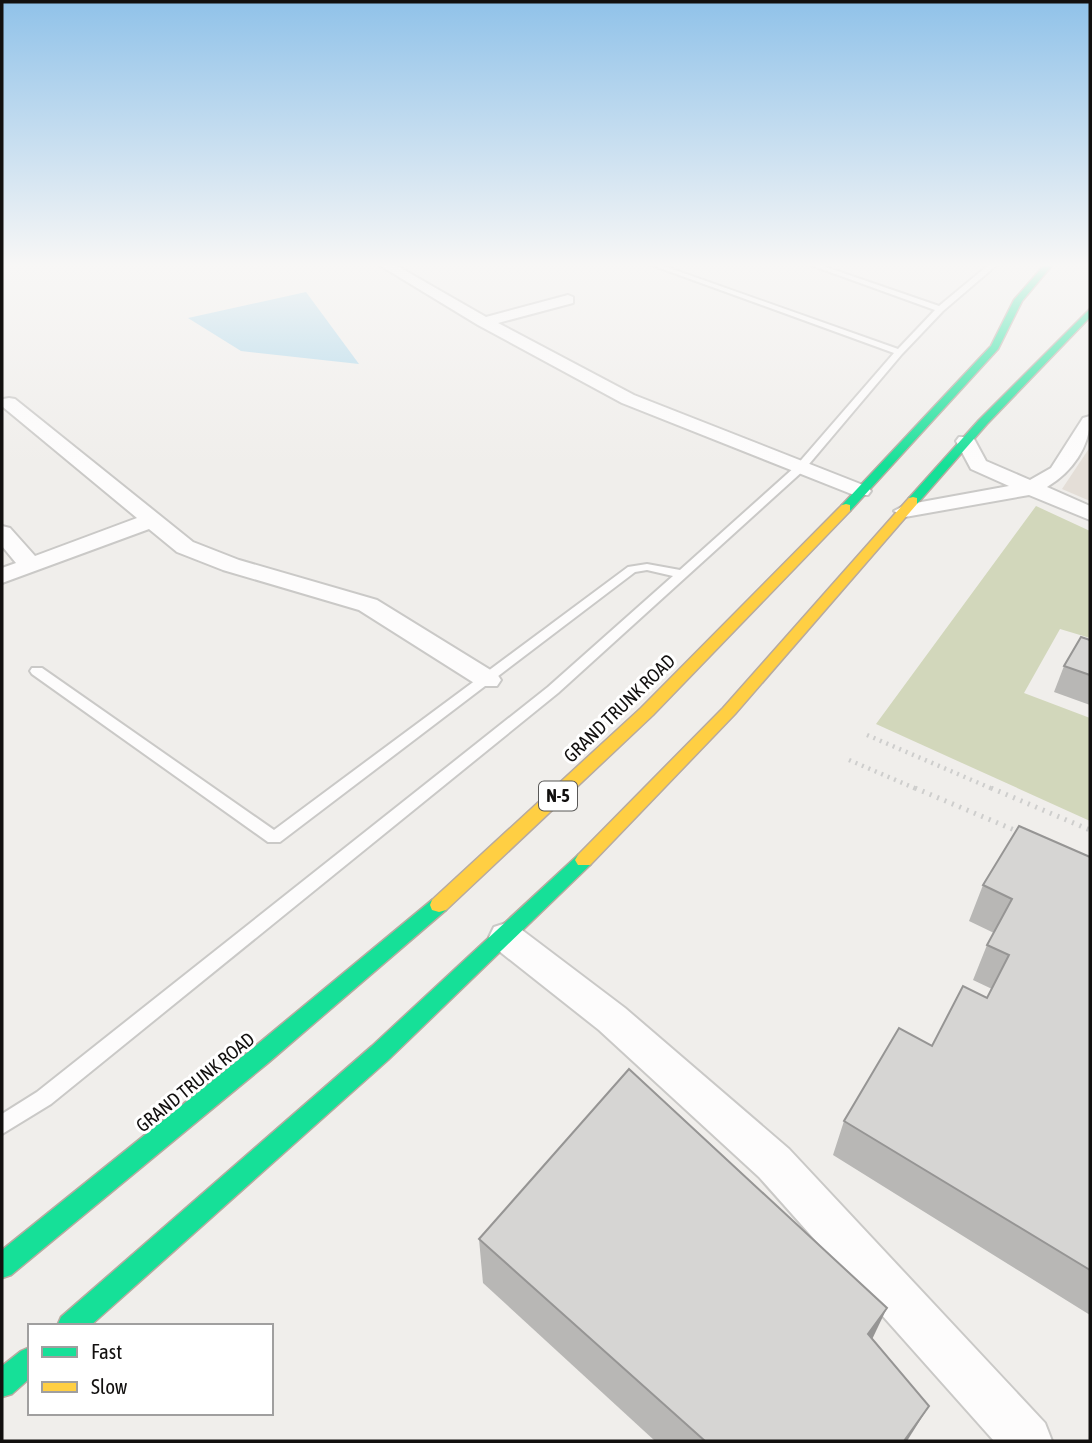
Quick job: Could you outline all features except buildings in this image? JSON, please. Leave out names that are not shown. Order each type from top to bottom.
[{"type":"highway","name":"GRAND TRUNK ROAD","points":[[2,1266],[322,1006],[537,816],[677,683],[995,347],[1003,330]]},
{"type":"highway","points":[[995,347],[1014,330]]},
{"type":"highway","points":[[1048,353],[1061,330]]},
{"type":"highway","points":[[72,1324],[506,937],[678,766],[966,441],[1071,330]]},
{"type":"highway","points":[[2,1384],[28,1362]]},
{"type":"street","points":[[500,330],[628,399],[860,491]]},
{"type":"street","points":[[9,403],[186,547],[220,561],[368,605],[488,680]]},
{"type":"street","points":[[905,511],[1031,488],[1058,472],[1090,422]]},
{"type":"street","points":[[966,441],[978,466],[1090,514]]},
{"type":"street","points":[[2,576],[153,520]]},
{"type":"street","points":[[2,533],[31,565]]},
{"type":"street","points":[[506,937],[612,1019],[774,1163],[1027,1441]]},
{"type":"lane","points":[[838,330],[899,352]]},
{"type":"lane","points":[[2,1125],[44,1098],[554,690],[800,468],[920,330]]},
{"type":"lane","points":[[37,671],[274,838],[488,680],[632,569],[647,567],[682,574]]},
{"type":"path","points":[[867,735],[1090,830]]},
{"type":"path","points":[[849,760],[1027,835]]},
{"type":"shaded area","points":[[1090,447],[1090,501],[1062,489]]},
{"type":"green space","points":[[1036,506],[1090,531],[1090,638],[1060,629],[1024,693],[1090,718],[1090,821],[876,724]]},
{"type":"water","points":[[208,330],[334,330],[359,364],[241,351]]},
{"type":"traffic: fast","points":[[846,508],[995,347],[1003,330]]},
{"type":"traffic: fast","points":[[913,501],[983,422],[1072,330]]},
{"type":"traffic: fast","points":[[72,1324],[380,1053],[584,860]]},
{"type":"traffic: fast","points":[[2,1266],[261,1055],[439,905]]},
{"type":"traffic: fast","points":[[2,1384],[28,1362]]},
{"type":"traffic: slow","points":[[584,860],[729,711],[913,501]]},
{"type":"traffic: slow","points":[[439,905],[647,711],[748,611],[846,508]]}]
